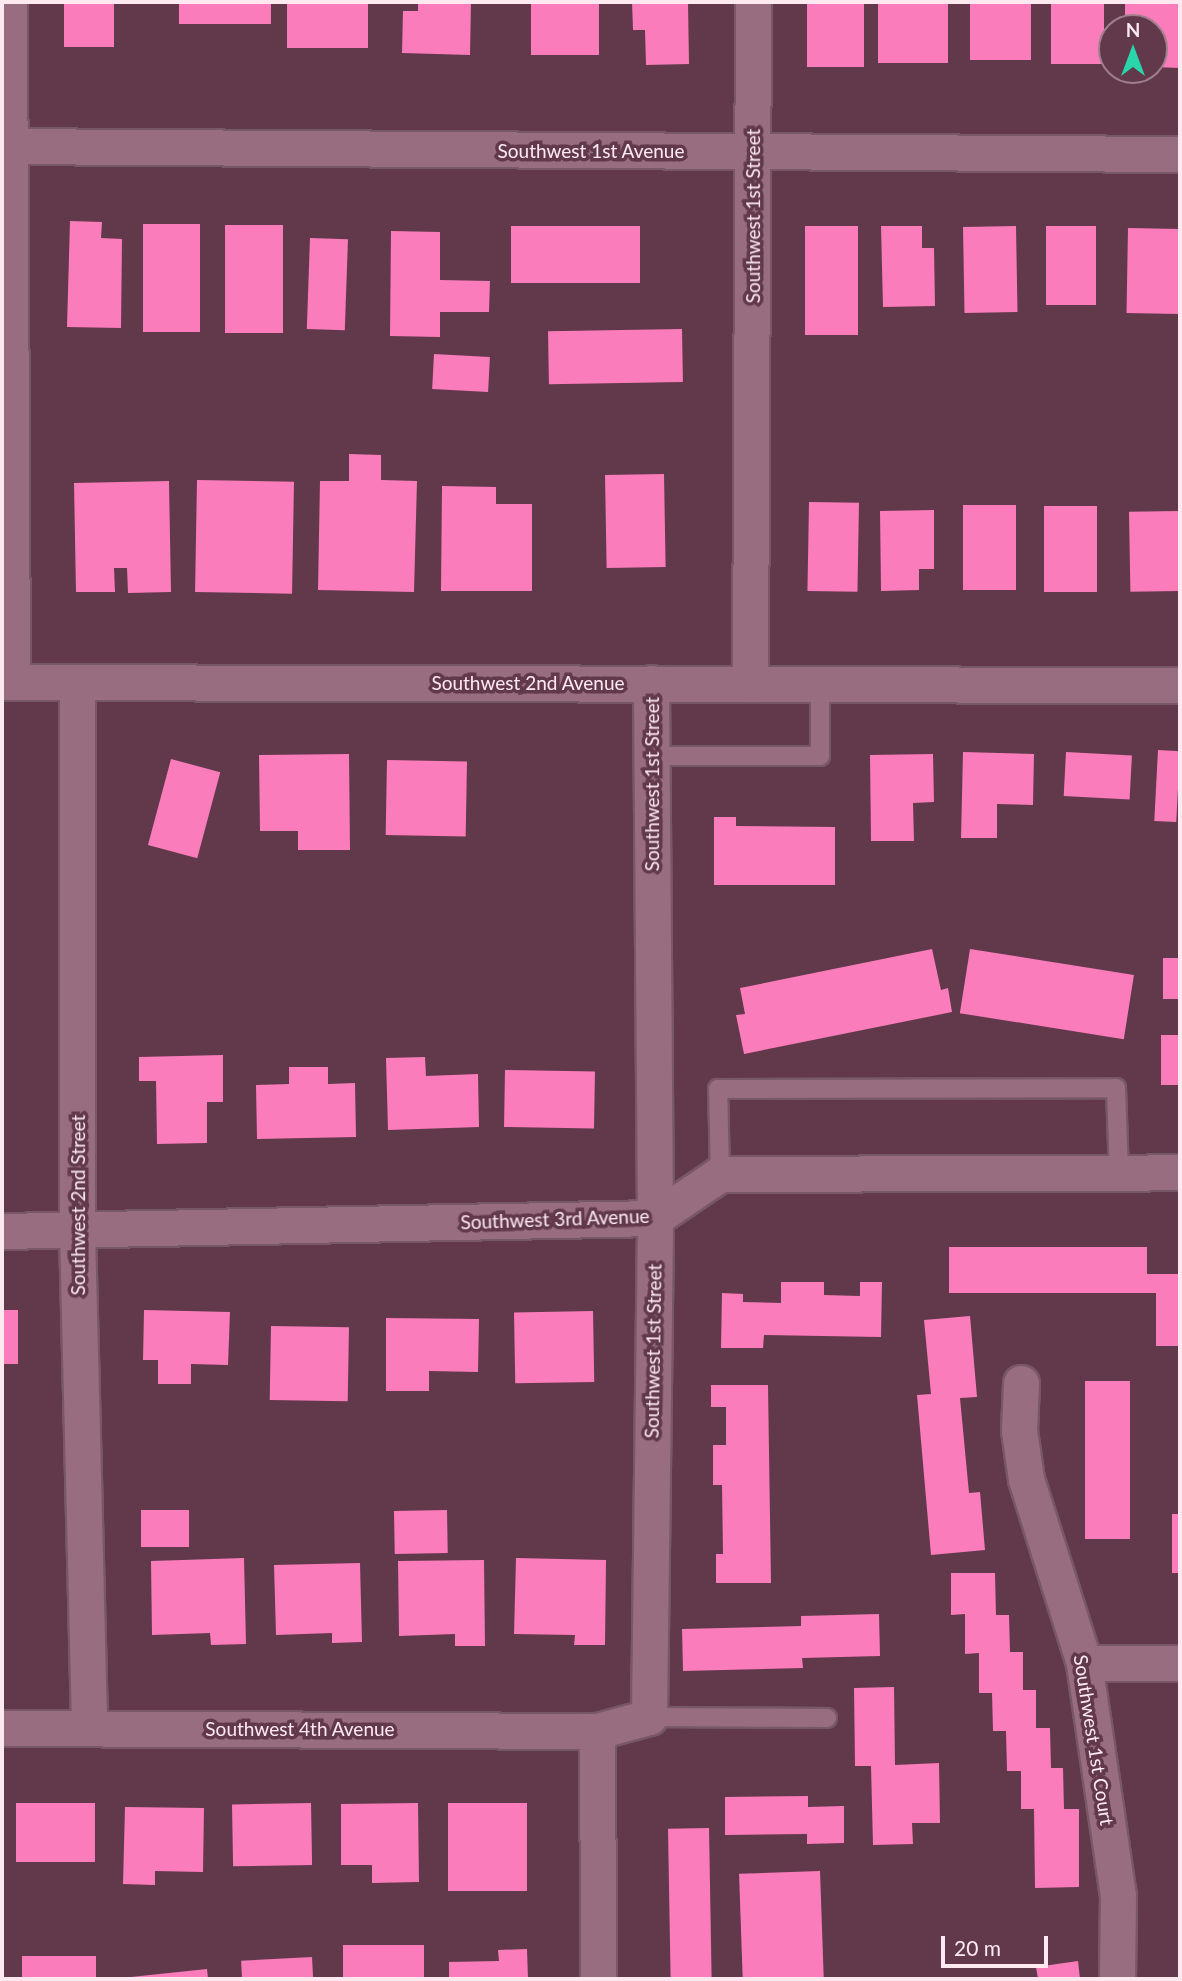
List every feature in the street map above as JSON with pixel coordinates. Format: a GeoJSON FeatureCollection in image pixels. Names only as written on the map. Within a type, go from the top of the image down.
{"type":"FeatureCollection","features":[{"type":"Feature","properties":{"kind":"street"},"geometry":{"type":"LineString","coordinates":[[7,682],[5,146],[9,2]]}},
{"type":"Feature","properties":{"kind":"street","name":"Southwest 1st Street"},"geometry":{"type":"LineString","coordinates":[[750,683],[753,2]]}},
{"type":"Feature","properties":{"kind":"street","name":"Southwest 1st Avenue"},"geometry":{"type":"LineString","coordinates":[[5,146],[1180,154]]}},
{"type":"Feature","properties":{"kind":"street","name":"Southwest 2nd Avenue"},"geometry":{"type":"LineString","coordinates":[[7,682],[1180,684]]}},
{"type":"Feature","properties":{"kind":"street","name":"Southwest 2nd Street"},"geometry":{"type":"LineString","coordinates":[[77,682],[77,1231],[89,1728]]}},
{"type":"Feature","properties":{"kind":"street","name":"Southwest 1st Street"},"geometry":{"type":"LineString","coordinates":[[649,1717],[654,1218],[651,683]]}},
{"type":"Feature","properties":{"kind":"street"},"geometry":{"type":"LineString","coordinates":[[720,1174],[1180,1172]]}},
{"type":"Feature","properties":{"kind":"street","name":"Southwest 3rd Avenue"},"geometry":{"type":"LineString","coordinates":[[2,1231],[654,1218],[720,1174]]}},
{"type":"Feature","properties":{"kind":"street","name":"Southwest 1st Court"},"geometry":{"type":"LineString","coordinates":[[1021,1383],[1019,1430],[1026,1479],[1084,1663],[1118,1896],[1117,1979]]}},
{"type":"Feature","properties":{"kind":"street"},"geometry":{"type":"LineString","coordinates":[[1084,1663],[1180,1663]]}},
{"type":"Feature","properties":{"kind":"street"},"geometry":{"type":"LineString","coordinates":[[598,1979],[597,1731],[649,1717]]}},
{"type":"Feature","properties":{"kind":"street","name":"Southwest 4th Avenue"},"geometry":{"type":"LineString","coordinates":[[2,1728],[597,1731]]}},
{"type":"Feature","properties":{"kind":"lane"},"geometry":{"type":"LineString","coordinates":[[651,756],[820,756],[820,683]]}},
{"type":"Feature","properties":{"kind":"lane"},"geometry":{"type":"LineString","coordinates":[[720,1174],[718,1089],[1116,1088],[1119,1172]]}},
{"type":"Feature","properties":{"kind":"lane"},"geometry":{"type":"LineString","coordinates":[[649,1717],[827,1718]]}},
{"type":"Feature","properties":{"kind":"building"},"geometry":{"type":"Polygon","coordinates":[[[64,2],[114,2],[114,47],[64,47],[64,2]]]}},
{"type":"Feature","properties":{"kind":"building"},"geometry":{"type":"Polygon","coordinates":[[[179,2],[271,2],[271,24],[179,24],[179,2]]]}},
{"type":"Feature","properties":{"kind":"building"},"geometry":{"type":"Polygon","coordinates":[[[287,2],[368,2],[368,48],[287,48],[287,2]]]}},
{"type":"Feature","properties":{"kind":"building"},"geometry":{"type":"Polygon","coordinates":[[[418,2],[471,2],[470,55],[402,53],[403,11],[418,11],[418,2]]]}},
{"type":"Feature","properties":{"kind":"building"},"geometry":{"type":"Polygon","coordinates":[[[531,2],[599,2],[599,55],[531,55],[531,2]]]}},
{"type":"Feature","properties":{"kind":"building"},"geometry":{"type":"Polygon","coordinates":[[[632,2],[688,2],[689,64],[646,65],[645,30],[633,30],[632,2]]]}},
{"type":"Feature","properties":{"kind":"building"},"geometry":{"type":"Polygon","coordinates":[[[807,2],[864,2],[864,67],[807,67],[807,2]]]}},
{"type":"Feature","properties":{"kind":"building"},"geometry":{"type":"Polygon","coordinates":[[[878,2],[948,2],[948,63],[878,63],[878,2]]]}},
{"type":"Feature","properties":{"kind":"building"},"geometry":{"type":"Polygon","coordinates":[[[970,2],[1031,2],[1031,60],[970,60],[970,2]]]}},
{"type":"Feature","properties":{"kind":"building"},"geometry":{"type":"Polygon","coordinates":[[[1051,2],[1104,2],[1104,14],[1098,14],[1098,64],[1051,64],[1051,2]]]}},
{"type":"Feature","properties":{"kind":"building"},"geometry":{"type":"Polygon","coordinates":[[[1125,2],[1180,2],[1180,68],[1168,68],[1168,14],[1125,14],[1125,2]]]}},
{"type":"Feature","properties":{"kind":"building"},"geometry":{"type":"Polygon","coordinates":[[[70,221],[102,222],[101,238],[122,239],[121,328],[67,327],[70,221]]]}},
{"type":"Feature","properties":{"kind":"building"},"geometry":{"type":"Polygon","coordinates":[[[143,224],[200,224],[200,332],[143,332],[143,224]]]}},
{"type":"Feature","properties":{"kind":"building"},"geometry":{"type":"Polygon","coordinates":[[[225,225],[283,225],[283,333],[225,333],[225,225]]]}},
{"type":"Feature","properties":{"kind":"building"},"geometry":{"type":"Polygon","coordinates":[[[511,226],[640,226],[640,283],[511,283],[511,226]]]}},
{"type":"Feature","properties":{"kind":"building"},"geometry":{"type":"Polygon","coordinates":[[[805,226],[858,226],[858,335],[805,335],[805,226]]]}},
{"type":"Feature","properties":{"kind":"building"},"geometry":{"type":"Polygon","coordinates":[[[881,226],[922,226],[922,248],[934,248],[935,306],[883,307],[881,226]]]}},
{"type":"Feature","properties":{"kind":"building"},"geometry":{"type":"Polygon","coordinates":[[[1016,226],[1018,312],[965,313],[963,227],[1016,226]]]}},
{"type":"Feature","properties":{"kind":"building"},"geometry":{"type":"Polygon","coordinates":[[[1046,226],[1096,226],[1096,305],[1046,305],[1046,226]]]}},
{"type":"Feature","properties":{"kind":"building"},"geometry":{"type":"Polygon","coordinates":[[[1128,228],[1180,229],[1179,314],[1127,313],[1128,228]]]}},
{"type":"Feature","properties":{"kind":"building"},"geometry":{"type":"Polygon","coordinates":[[[391,231],[440,232],[440,280],[490,281],[489,312],[440,312],[440,337],[390,336],[391,231]]]}},
{"type":"Feature","properties":{"kind":"building"},"geometry":{"type":"Polygon","coordinates":[[[310,238],[348,239],[345,330],[307,329],[310,238]]]}},
{"type":"Feature","properties":{"kind":"building"},"geometry":{"type":"Polygon","coordinates":[[[682,329],[683,382],[549,384],[548,331],[682,329]]]}},
{"type":"Feature","properties":{"kind":"building"},"geometry":{"type":"Polygon","coordinates":[[[434,354],[490,357],[488,392],[432,389],[434,354]]]}},
{"type":"Feature","properties":{"kind":"building"},"geometry":{"type":"Polygon","coordinates":[[[349,454],[381,455],[381,480],[417,481],[414,592],[318,590],[320,481],[349,481],[349,454]]]}},
{"type":"Feature","properties":{"kind":"building"},"geometry":{"type":"Polygon","coordinates":[[[664,474],[666,567],[607,568],[605,475],[664,474]]]}},
{"type":"Feature","properties":{"kind":"building"},"geometry":{"type":"Polygon","coordinates":[[[197,480],[294,482],[292,594],[195,592],[197,480]]]}},
{"type":"Feature","properties":{"kind":"building"},"geometry":{"type":"Polygon","coordinates":[[[169,481],[171,592],[128,593],[127,568],[114,568],[115,592],[76,592],[74,483],[169,481]]]}},
{"type":"Feature","properties":{"kind":"building"},"geometry":{"type":"Polygon","coordinates":[[[442,486],[496,487],[496,504],[532,504],[532,591],[441,591],[442,486]]]}},
{"type":"Feature","properties":{"kind":"building"},"geometry":{"type":"Polygon","coordinates":[[[809,502],[859,503],[857,592],[807,591],[809,502]]]}},
{"type":"Feature","properties":{"kind":"building"},"geometry":{"type":"Polygon","coordinates":[[[963,505],[1016,505],[1016,590],[963,590],[963,505]]]}},
{"type":"Feature","properties":{"kind":"building"},"geometry":{"type":"Polygon","coordinates":[[[1044,506],[1097,506],[1097,592],[1044,592],[1044,506]]]}},
{"type":"Feature","properties":{"kind":"building"},"geometry":{"type":"Polygon","coordinates":[[[934,510],[934,569],[919,569],[919,590],[881,591],[880,511],[934,510]]]}},
{"type":"Feature","properties":{"kind":"building"},"geometry":{"type":"Polygon","coordinates":[[[1179,511],[1180,591],[1130,592],[1129,512],[1179,511]]]}},
{"type":"Feature","properties":{"kind":"building"},"geometry":{"type":"Polygon","coordinates":[[[1158,750],[1180,751],[1176,822],[1154,821],[1158,750]]]}},
{"type":"Feature","properties":{"kind":"building"},"geometry":{"type":"Polygon","coordinates":[[[963,752],[1034,754],[1033,805],[997,804],[997,838],[961,838],[963,752]]]}},
{"type":"Feature","properties":{"kind":"building"},"geometry":{"type":"Polygon","coordinates":[[[1066,752],[1132,755],[1130,799],[1064,796],[1066,752]]]}},
{"type":"Feature","properties":{"kind":"building"},"geometry":{"type":"Polygon","coordinates":[[[349,754],[350,850],[298,850],[298,831],[260,831],[259,755],[349,754]]]}},
{"type":"Feature","properties":{"kind":"building"},"geometry":{"type":"Polygon","coordinates":[[[933,754],[934,802],[913,803],[914,841],[871,841],[870,755],[933,754]]]}},
{"type":"Feature","properties":{"kind":"building"},"geometry":{"type":"Polygon","coordinates":[[[171,759],[220,772],[197,858],[148,845],[171,759]]]}},
{"type":"Feature","properties":{"kind":"building"},"geometry":{"type":"Polygon","coordinates":[[[387,760],[467,761],[466,836],[386,835],[387,760]]]}},
{"type":"Feature","properties":{"kind":"building"},"geometry":{"type":"Polygon","coordinates":[[[714,817],[736,817],[736,826],[835,827],[835,885],[714,885],[714,817]]]}},
{"type":"Feature","properties":{"kind":"building"},"geometry":{"type":"Polygon","coordinates":[[[932,949],[941,990],[948,988],[952,1012],[744,1054],[736,1015],[745,1014],[740,988],[932,949]]]}},
{"type":"Feature","properties":{"kind":"building"},"geometry":{"type":"Polygon","coordinates":[[[970,949],[1134,975],[1124,1039],[960,1013],[970,949]]]}},
{"type":"Feature","properties":{"kind":"building"},"geometry":{"type":"Polygon","coordinates":[[[1163,958],[1180,958],[1180,999],[1163,999],[1163,958]]]}},
{"type":"Feature","properties":{"kind":"building"},"geometry":{"type":"Polygon","coordinates":[[[1161,1035],[1180,1035],[1180,1085],[1161,1085],[1161,1035]]]}},
{"type":"Feature","properties":{"kind":"building"},"geometry":{"type":"Polygon","coordinates":[[[223,1055],[223,1102],[207,1102],[207,1143],[157,1144],[156,1081],[139,1081],[139,1057],[223,1055]]]}},
{"type":"Feature","properties":{"kind":"building"},"geometry":{"type":"Polygon","coordinates":[[[425,1057],[426,1076],[478,1074],[479,1127],[388,1130],[386,1058],[425,1057]]]}},
{"type":"Feature","properties":{"kind":"building"},"geometry":{"type":"Polygon","coordinates":[[[289,1067],[328,1067],[328,1084],[355,1083],[356,1137],[257,1139],[256,1085],[289,1084],[289,1067]]]}},
{"type":"Feature","properties":{"kind":"building"},"geometry":{"type":"Polygon","coordinates":[[[505,1070],[595,1072],[594,1129],[504,1127],[505,1070]]]}},
{"type":"Feature","properties":{"kind":"building"},"geometry":{"type":"Polygon","coordinates":[[[949,1247],[1147,1247],[1147,1274],[1180,1274],[1180,1346],[1156,1346],[1156,1293],[949,1293],[949,1247]]]}},
{"type":"Feature","properties":{"kind":"building"},"geometry":{"type":"Polygon","coordinates":[[[781,1282],[824,1282],[824,1295],[860,1296],[860,1282],[882,1282],[881,1337],[764,1335],[763,1348],[721,1348],[722,1293],[743,1294],[743,1302],[781,1303],[781,1282]]]}},
{"type":"Feature","properties":{"kind":"building"},"geometry":{"type":"Polygon","coordinates":[[[2,1310],[18,1310],[18,1364],[2,1364],[2,1310]]]}},
{"type":"Feature","properties":{"kind":"building"},"geometry":{"type":"Polygon","coordinates":[[[144,1310],[230,1312],[228,1365],[191,1364],[191,1384],[158,1384],[158,1360],[143,1360],[144,1310]]]}},
{"type":"Feature","properties":{"kind":"building"},"geometry":{"type":"Polygon","coordinates":[[[593,1311],[594,1382],[515,1383],[514,1312],[593,1311]]]}},
{"type":"Feature","properties":{"kind":"building"},"geometry":{"type":"Polygon","coordinates":[[[970,1316],[977,1397],[960,1398],[969,1493],[980,1492],[985,1550],[931,1555],[917,1395],[931,1394],[924,1320],[970,1316]]]}},
{"type":"Feature","properties":{"kind":"building"},"geometry":{"type":"Polygon","coordinates":[[[386,1318],[479,1319],[478,1372],[429,1371],[429,1391],[386,1391],[386,1318]]]}},
{"type":"Feature","properties":{"kind":"building"},"geometry":{"type":"Polygon","coordinates":[[[271,1326],[349,1327],[348,1401],[270,1400],[271,1326]]]}},
{"type":"Feature","properties":{"kind":"building"},"geometry":{"type":"Polygon","coordinates":[[[1085,1381],[1130,1381],[1130,1539],[1085,1539],[1085,1381]]]}},
{"type":"Feature","properties":{"kind":"building"},"geometry":{"type":"Polygon","coordinates":[[[711,1385],[768,1385],[771,1583],[716,1583],[716,1554],[723,1554],[722,1485],[713,1485],[713,1445],[726,1445],[726,1407],[711,1407],[711,1385]]]}},
{"type":"Feature","properties":{"kind":"building"},"geometry":{"type":"Polygon","coordinates":[[[141,1510],[189,1510],[189,1547],[141,1547],[141,1510]]]}},
{"type":"Feature","properties":{"kind":"building"},"geometry":{"type":"Polygon","coordinates":[[[447,1510],[448,1553],[395,1554],[394,1511],[447,1510]]]}},
{"type":"Feature","properties":{"kind":"building"},"geometry":{"type":"Polygon","coordinates":[[[1172,1514],[1180,1514],[1180,1573],[1172,1573],[1172,1514]]]}},
{"type":"Feature","properties":{"kind":"building"},"geometry":{"type":"Polygon","coordinates":[[[244,1558],[246,1644],[211,1645],[210,1633],[152,1635],[151,1561],[244,1558]]]}},
{"type":"Feature","properties":{"kind":"building"},"geometry":{"type":"Polygon","coordinates":[[[516,1558],[606,1560],[605,1645],[574,1645],[575,1635],[514,1634],[516,1558]]]}},
{"type":"Feature","properties":{"kind":"building"},"geometry":{"type":"Polygon","coordinates":[[[484,1560],[485,1646],[455,1646],[455,1634],[399,1636],[398,1561],[484,1560]]]}},
{"type":"Feature","properties":{"kind":"building"},"geometry":{"type":"Polygon","coordinates":[[[360,1563],[362,1642],[332,1643],[332,1633],[276,1635],[274,1565],[360,1563]]]}},
{"type":"Feature","properties":{"kind":"building"},"geometry":{"type":"Polygon","coordinates":[[[951,1573],[995,1573],[996,1615],[1009,1615],[1010,1652],[1023,1652],[1023,1690],[1036,1690],[1036,1728],[1050,1728],[1051,1768],[1063,1768],[1064,1809],[1079,1809],[1079,1887],[1035,1888],[1034,1809],[1021,1809],[1021,1771],[1007,1771],[1006,1731],[993,1731],[992,1693],[979,1693],[979,1653],[965,1654],[965,1614],[951,1615],[951,1573]]]}},
{"type":"Feature","properties":{"kind":"building"},"geometry":{"type":"Polygon","coordinates":[[[879,1614],[880,1656],[802,1658],[803,1668],[683,1671],[682,1629],[801,1626],[801,1616],[879,1614]]]}},
{"type":"Feature","properties":{"kind":"building"},"geometry":{"type":"Polygon","coordinates":[[[894,1687],[895,1765],[939,1763],[940,1823],[912,1823],[913,1844],[873,1845],[871,1766],[855,1766],[854,1688],[894,1687]]]}},
{"type":"Feature","properties":{"kind":"building"},"geometry":{"type":"Polygon","coordinates":[[[808,1796],[808,1807],[844,1806],[844,1843],[807,1844],[807,1834],[725,1835],[725,1797],[808,1796]]]}},
{"type":"Feature","properties":{"kind":"building"},"geometry":{"type":"Polygon","coordinates":[[[16,1803],[95,1803],[95,1862],[16,1862],[16,1803]]]}},
{"type":"Feature","properties":{"kind":"building"},"geometry":{"type":"Polygon","coordinates":[[[311,1803],[312,1865],[233,1866],[232,1804],[311,1803]]]}},
{"type":"Feature","properties":{"kind":"building"},"geometry":{"type":"Polygon","coordinates":[[[418,1803],[419,1882],[372,1883],[372,1865],[341,1865],[341,1804],[418,1803]]]}},
{"type":"Feature","properties":{"kind":"building"},"geometry":{"type":"Polygon","coordinates":[[[448,1803],[527,1803],[527,1891],[448,1891],[448,1803]]]}},
{"type":"Feature","properties":{"kind":"building"},"geometry":{"type":"Polygon","coordinates":[[[125,1807],[204,1808],[203,1872],[155,1871],[155,1885],[123,1884],[125,1807]]]}},
{"type":"Feature","properties":{"kind":"building"},"geometry":{"type":"Polygon","coordinates":[[[709,1828],[712,1979],[671,1979],[668,1829],[709,1828]]]}},
{"type":"Feature","properties":{"kind":"building"},"geometry":{"type":"Polygon","coordinates":[[[820,1871],[824,1979],[743,1979],[739,1874],[820,1871]]]}},
{"type":"Feature","properties":{"kind":"building"},"geometry":{"type":"Polygon","coordinates":[[[343,1945],[424,1945],[424,1979],[343,1979],[343,1945]]]}},
{"type":"Feature","properties":{"kind":"building"},"geometry":{"type":"Polygon","coordinates":[[[527,1949],[528,1979],[449,1979],[449,1962],[499,1961],[498,1950],[527,1949]]]}},
{"type":"Feature","properties":{"kind":"building"},"geometry":{"type":"Polygon","coordinates":[[[22,1956],[96,1956],[96,1979],[22,1979],[22,1956]]]}},
{"type":"Feature","properties":{"kind":"building"},"geometry":{"type":"Polygon","coordinates":[[[312,1957],[313,1979],[242,1979],[241,1961],[312,1957]]]}},
{"type":"Feature","properties":{"kind":"building"},"geometry":{"type":"Polygon","coordinates":[[[1078,1961],[1080,1979],[1038,1979],[1036,1967],[1078,1961]]]}},
{"type":"Feature","properties":{"kind":"building"},"geometry":{"type":"Polygon","coordinates":[[[207,1969],[208,1979],[129,1979],[128,1977],[207,1969]]]}}]}
